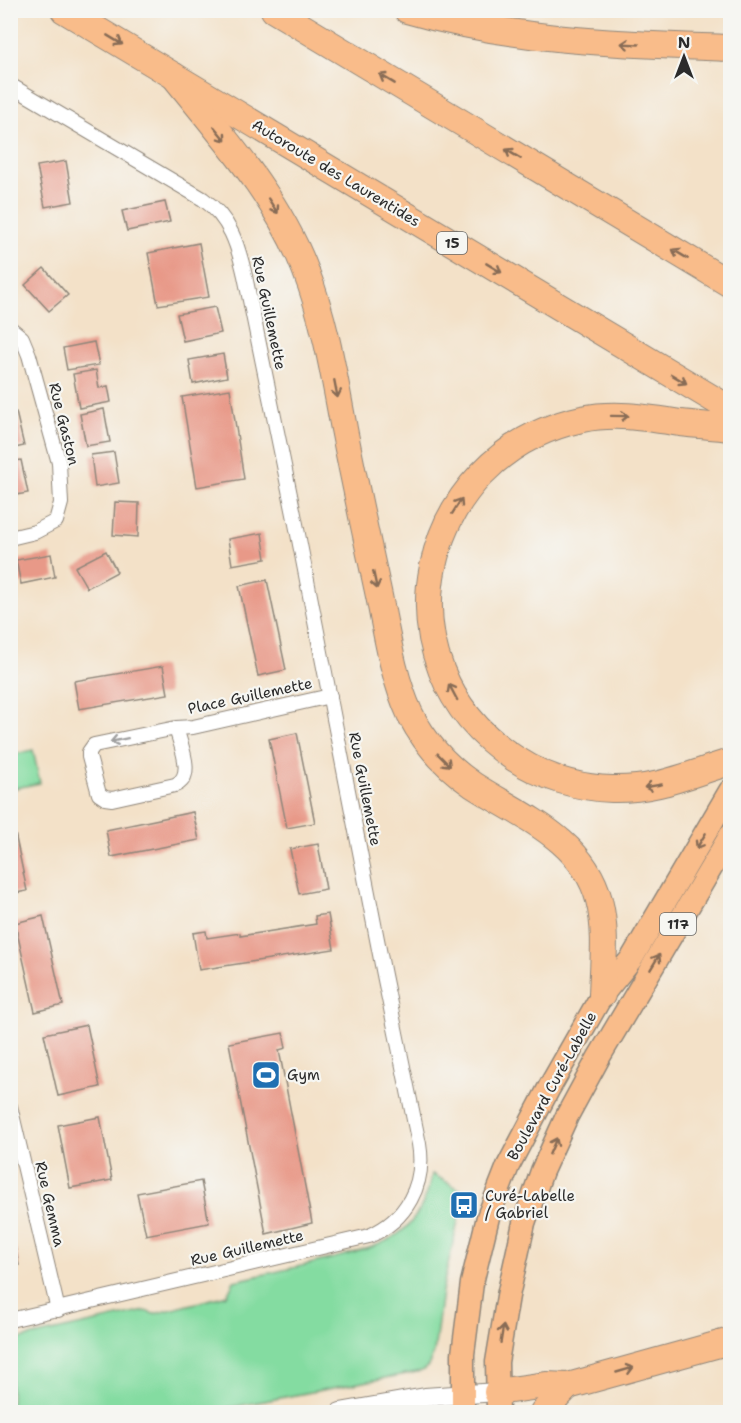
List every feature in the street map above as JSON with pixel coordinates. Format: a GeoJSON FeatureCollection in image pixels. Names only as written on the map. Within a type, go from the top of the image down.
{"type":"FeatureCollection","features":[{"type":"Feature","properties":{"kind":"highway","name":"Autoroute des Laurentides"},"geometry":{"type":"LineString","coordinates":[[64,10],[730,409]]}},
{"type":"Feature","properties":{"kind":"highway"},"geometry":{"type":"LineString","coordinates":[[274,10],[730,284]]}},
{"type":"Feature","properties":{"kind":"highway"},"geometry":{"type":"LineString","coordinates":[[407,10],[474,26],[560,39],[638,45],[730,48]]}},
{"type":"Feature","properties":{"kind":"highway"},"geometry":{"type":"LineString","coordinates":[[174,76],[265,193],[288,230],[305,268],[332,366],[392,657],[411,715],[431,747],[451,767],[472,784],[552,833],[585,869],[598,896],[602,913],[602,995]]}},
{"type":"Feature","properties":{"kind":"highway"},"geometry":{"type":"LineString","coordinates":[[730,428],[644,417],[610,416],[563,424],[517,445],[483,472],[463,496],[447,522],[434,558],[430,579],[429,606],[436,652],[445,677],[458,702],[492,742],[511,757],[532,769],[570,783],[596,788],[623,789],[667,783],[730,762]]}},
{"type":"Feature","properties":{"kind":"highway"},"geometry":{"type":"LineString","coordinates":[[498,1402],[546,1385],[568,1386],[730,1341]]}},
{"type":"Feature","properties":{"kind":"highway"},"geometry":{"type":"LineString","coordinates":[[543,1413],[568,1386]]}},
{"type":"Feature","properties":{"kind":"main road","name":"Boulevard Curé-Labelle"},"geometry":{"type":"LineString","coordinates":[[463,1403],[463,1354],[470,1296],[493,1204],[508,1166],[602,995],[632,958],[730,791]]}},
{"type":"Feature","properties":{"kind":"main road","name":"Boulevard Curé-Labelle"},"geometry":{"type":"LineString","coordinates":[[498,1402],[497,1362],[513,1270],[524,1223],[553,1146],[581,1089],[730,836]]}},
{"type":"Feature","properties":{"kind":"street","name":"Rue Guillemette"},"geometry":{"type":"LineString","coordinates":[[10,85],[196,194],[222,216],[235,238],[297,524],[421,1153],[419,1179],[413,1196],[398,1217],[385,1228],[369,1236],[10,1320]]}},
{"type":"Feature","properties":{"kind":"street","name":"Rue Gaston"},"geometry":{"type":"LineString","coordinates":[[10,328],[22,339],[29,355],[59,463],[62,503],[56,521],[35,532],[10,538]]}},
{"type":"Feature","properties":{"kind":"street","name":"Place Guillemette"},"geometry":{"type":"LineString","coordinates":[[176,728],[186,772],[182,782],[112,798],[105,798],[99,794],[89,758],[92,747],[176,728],[193,727],[330,696]]}},
{"type":"Feature","properties":{"kind":"street","name":"Rue Gemma"},"geometry":{"type":"LineString","coordinates":[[11,1110],[58,1310]]}},
{"type":"Feature","properties":{"kind":"street"},"geometry":{"type":"LineString","coordinates":[[340,1413],[410,1399],[463,1403],[498,1402]]}},
{"type":"Feature","properties":{"kind":"green space"},"geometry":{"type":"Polygon","coordinates":[[[33,750],[40,783],[11,789],[11,755],[33,750]]]}},
{"type":"Feature","properties":{"kind":"green space"},"geometry":{"type":"Polygon","coordinates":[[[432,1174],[463,1191],[458,1201],[462,1204],[442,1291],[434,1353],[428,1366],[422,1371],[206,1412],[11,1412],[11,1341],[145,1311],[154,1314],[227,1295],[234,1281],[330,1259],[383,1243],[409,1225],[419,1212],[432,1174]]]}},
{"type":"Feature","properties":{"kind":"building"},"geometry":{"type":"Polygon","coordinates":[[[66,161],[73,202],[45,207],[37,166],[66,161]]]}},
{"type":"Feature","properties":{"kind":"building"},"geometry":{"type":"Polygon","coordinates":[[[165,202],[170,222],[127,231],[122,211],[165,202]]]}},
{"type":"Feature","properties":{"kind":"building"},"geometry":{"type":"Polygon","coordinates":[[[199,243],[209,297],[158,305],[148,253],[199,243]]]}},
{"type":"Feature","properties":{"kind":"building"},"geometry":{"type":"Polygon","coordinates":[[[44,268],[68,295],[49,311],[25,285],[44,268]]]}},
{"type":"Feature","properties":{"kind":"building"},"geometry":{"type":"Polygon","coordinates":[[[215,307],[221,333],[183,341],[177,314],[215,307]]]}},
{"type":"Feature","properties":{"kind":"building"},"geometry":{"type":"Polygon","coordinates":[[[94,342],[99,365],[67,370],[63,348],[94,342]]]}},
{"type":"Feature","properties":{"kind":"building"},"geometry":{"type":"Polygon","coordinates":[[[223,354],[227,377],[193,384],[189,360],[223,354]]]}},
{"type":"Feature","properties":{"kind":"building"},"geometry":{"type":"Polygon","coordinates":[[[96,370],[99,388],[108,386],[111,402],[79,408],[73,374],[96,370]]]}},
{"type":"Feature","properties":{"kind":"building"},"geometry":{"type":"Polygon","coordinates":[[[230,389],[244,479],[197,487],[182,397],[230,389]]]}},
{"type":"Feature","properties":{"kind":"building"},"geometry":{"type":"Polygon","coordinates":[[[104,409],[110,442],[86,446],[80,414],[104,409]]]}},
{"type":"Feature","properties":{"kind":"building"},"geometry":{"type":"Polygon","coordinates":[[[16,412],[24,446],[10,449],[10,413],[16,412]]]}},
{"type":"Feature","properties":{"kind":"building"},"geometry":{"type":"Polygon","coordinates":[[[114,452],[119,483],[95,487],[91,455],[114,452]]]}},
{"type":"Feature","properties":{"kind":"building"},"geometry":{"type":"Polygon","coordinates":[[[21,460],[28,493],[10,496],[10,462],[21,460]]]}},
{"type":"Feature","properties":{"kind":"building"},"geometry":{"type":"Polygon","coordinates":[[[115,502],[139,503],[138,537],[113,535],[115,502]]]}},
{"type":"Feature","properties":{"kind":"building"},"geometry":{"type":"Polygon","coordinates":[[[262,533],[266,559],[232,565],[228,539],[262,533]]]}},
{"type":"Feature","properties":{"kind":"building"},"geometry":{"type":"Polygon","coordinates":[[[106,551],[117,572],[87,588],[75,567],[106,551]]]}},
{"type":"Feature","properties":{"kind":"building"},"geometry":{"type":"Polygon","coordinates":[[[51,554],[55,577],[21,584],[16,560],[51,554]]]}},
{"type":"Feature","properties":{"kind":"building"},"geometry":{"type":"Polygon","coordinates":[[[267,580],[286,670],[258,676],[239,586],[267,580]]]}},
{"type":"Feature","properties":{"kind":"building"},"geometry":{"type":"Polygon","coordinates":[[[163,666],[168,694],[79,709],[74,681],[163,666]]]}},
{"type":"Feature","properties":{"kind":"building"},"geometry":{"type":"Polygon","coordinates":[[[297,733],[315,823],[287,828],[269,739],[297,733]]]}},
{"type":"Feature","properties":{"kind":"building"},"geometry":{"type":"Polygon","coordinates":[[[10,809],[27,891],[10,894],[10,809]]]}},
{"type":"Feature","properties":{"kind":"building"},"geometry":{"type":"Polygon","coordinates":[[[193,812],[199,840],[111,857],[106,830],[193,812]]]}},
{"type":"Feature","properties":{"kind":"building"},"geometry":{"type":"Polygon","coordinates":[[[318,844],[326,889],[299,894],[290,849],[318,844]]]}},
{"type":"Feature","properties":{"kind":"building"},"geometry":{"type":"Polygon","coordinates":[[[328,914],[334,949],[199,970],[193,933],[206,931],[207,938],[240,933],[240,936],[316,924],[315,916],[328,914]]]}},
{"type":"Feature","properties":{"kind":"building"},"geometry":{"type":"Polygon","coordinates":[[[43,916],[63,1005],[35,1012],[15,923],[43,916]]]}},
{"type":"Feature","properties":{"kind":"building"},"geometry":{"type":"Polygon","coordinates":[[[87,1025],[100,1087],[58,1096],[44,1034],[87,1025]]]}},
{"type":"Feature","properties":{"kind":"building"},"geometry":{"type":"Polygon","coordinates":[[[283,1033],[286,1048],[279,1050],[312,1223],[266,1234],[229,1043],[283,1033]]]}},
{"type":"Feature","properties":{"kind":"building"},"geometry":{"type":"Polygon","coordinates":[[[100,1117],[112,1180],[70,1188],[58,1125],[100,1117]]]}},
{"type":"Feature","properties":{"kind":"building"},"geometry":{"type":"Polygon","coordinates":[[[201,1181],[209,1223],[146,1235],[137,1193],[201,1181]]]}},
{"type":"Feature","properties":{"kind":"building"},"geometry":{"type":"Polygon","coordinates":[[[14,1242],[19,1265],[10,1266],[10,1243],[14,1242]]]}},
{"type":"Feature","properties":{"kind":"place","name":"Gym"},"geometry":{"type":"Point","coordinates":[266,1075]}},
{"type":"Feature","properties":{"kind":"place","name":"Curé-Labelle / Gabriel"},"geometry":{"type":"Point","coordinates":[464,1205]}}]}
